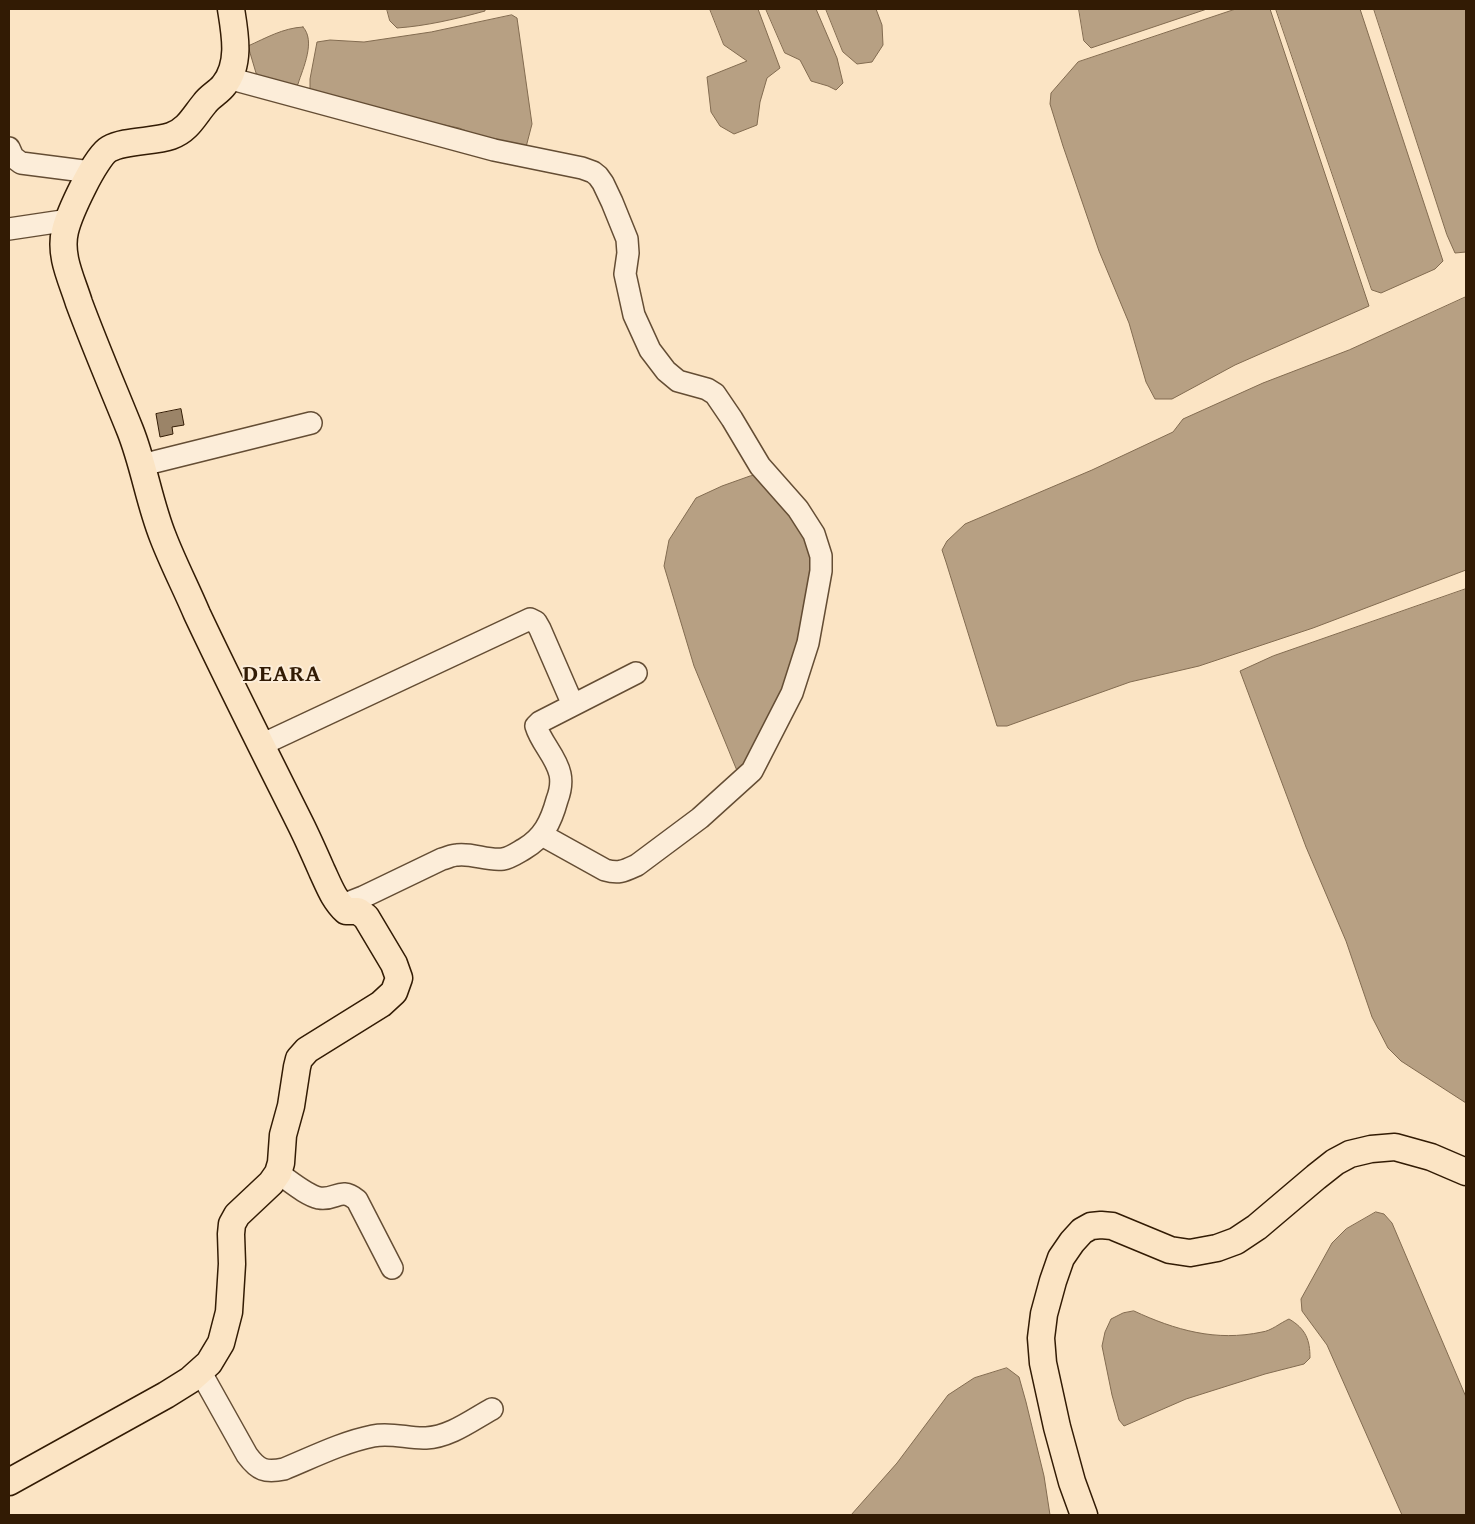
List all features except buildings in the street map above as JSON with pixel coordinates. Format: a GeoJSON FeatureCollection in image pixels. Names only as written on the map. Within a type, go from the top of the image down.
{"type":"FeatureCollection","features":[{"type":"Feature","properties":{"kind":"main road"},"geometry":{"type":"LineString","coordinates":[[9,1482],[166,1395],[190,1380],[210,1363],[220,1343],[229,1312],[232,1224],[236,1215],[271,1183],[278,1173],[281,1163],[283,1135],[291,1106],[299,1059],[307,1050],[381,1004],[394,992],[399,978],[394,964],[366,917],[358,911],[346,911],[335,898],[308,838],[223,670],[154,514],[142,465],[131,433],[92,340],[62,249],[65,230],[97,160],[107,150],[118,146],[169,136],[183,130],[206,101],[223,86],[235,60],[235,40],[231,9]]}},
{"type":"Feature","properties":{"kind":"main road"},"geometry":{"type":"LineString","coordinates":[[1084,1515],[1072,1482],[1057,1427],[1043,1363],[1041,1338],[1044,1314],[1061,1258],[1082,1231],[1091,1226],[1112,1226],[1170,1250],[1190,1253],[1236,1242],[1256,1228],[1328,1167],[1350,1154],[1371,1149],[1395,1147],[1431,1157],[1466,1172]]}},
{"type":"Feature","properties":{"kind":"street"},"geometry":{"type":"LineString","coordinates":[[228,78],[494,150],[582,168],[593,172],[598,176],[612,202],[627,239],[628,253],[625,274],[634,316],[650,350],[666,371],[678,381],[707,389],[715,394],[760,466],[798,509],[814,534],[821,556],[821,571],[808,643],[792,693],[752,771],[700,818],[637,865],[626,871],[616,873],[605,870],[542,835]]}},
{"type":"Feature","properties":{"kind":"street"},"geometry":{"type":"LineString","coordinates":[[9,148],[13,156],[21,163],[91,172]]}},
{"type":"Feature","properties":{"kind":"street"},"geometry":{"type":"LineString","coordinates":[[9,229],[69,220]]}},
{"type":"Feature","properties":{"kind":"street"},"geometry":{"type":"LineString","coordinates":[[142,465],[311,423]]}},
{"type":"Feature","properties":{"kind":"street"},"geometry":{"type":"LineString","coordinates":[[261,745],[530,619],[536,622],[574,705]]}},
{"type":"Feature","properties":{"kind":"street"},"geometry":{"type":"LineString","coordinates":[[340,906],[442,859],[456,855],[504,859],[532,844],[542,835],[551,821],[560,789],[561,775],[536,726],[540,722],[636,673]]}},
{"type":"Feature","properties":{"kind":"street"},"geometry":{"type":"LineString","coordinates":[[278,1173],[312,1196],[321,1199],[343,1193],[349,1194],[357,1200],[392,1268]]}},
{"type":"Feature","properties":{"kind":"street"},"geometry":{"type":"LineString","coordinates":[[200,1371],[247,1455],[261,1470],[284,1469],[352,1442],[376,1435],[417,1438],[441,1436],[492,1409]]}},
{"type":"Feature","properties":{"kind":"shaded area"},"geometry":{"type":"Polygon","coordinates":[[[387,9],[485,9],[485,11],[441,22],[397,28],[390,21],[387,9]]]}},
{"type":"Feature","properties":{"kind":"shaded area"},"geometry":{"type":"Polygon","coordinates":[[[710,9],[758,9],[780,68],[767,78],[760,102],[757,125],[734,134],[720,126],[711,112],[707,77],[747,61],[724,45],[710,9]]]}},
{"type":"Feature","properties":{"kind":"shaded area"},"geometry":{"type":"Polygon","coordinates":[[[766,9],[816,9],[837,58],[843,83],[836,90],[811,81],[800,60],[785,53],[766,9]]]}},
{"type":"Feature","properties":{"kind":"shaded area"},"geometry":{"type":"Polygon","coordinates":[[[826,9],[876,9],[882,25],[883,45],[872,62],[857,64],[843,52],[826,9]]]}},
{"type":"Feature","properties":{"kind":"shaded area"},"geometry":{"type":"Polygon","coordinates":[[[1079,9],[1207,9],[1091,48],[1084,41],[1079,9]]]}},
{"type":"Feature","properties":{"kind":"shaded area"},"geometry":{"type":"Polygon","coordinates":[[[1236,9],[1270,9],[1369,306],[1235,365],[1172,399],[1155,399],[1146,382],[1129,323],[1099,251],[1063,146],[1050,104],[1051,93],[1078,62],[1236,9]]]}},
{"type":"Feature","properties":{"kind":"shaded area"},"geometry":{"type":"Polygon","coordinates":[[[1276,9],[1360,9],[1443,261],[1435,269],[1381,293],[1372,290],[1276,9]]]}},
{"type":"Feature","properties":{"kind":"shaded area"},"geometry":{"type":"Polygon","coordinates":[[[1374,9],[1466,9],[1466,252],[1455,253],[1447,235],[1374,9]]]}},
{"type":"Feature","properties":{"kind":"shaded area"},"geometry":{"type":"Polygon","coordinates":[[[512,15],[517,18],[532,124],[525,151],[459,128],[410,118],[310,90],[310,79],[317,42],[330,40],[364,42],[431,32],[512,15]]]}},
{"type":"Feature","properties":{"kind":"shaded area"},"geometry":{"type":"Polygon","coordinates":[[[303,27],[307,33],[308,47],[298,84],[295,88],[264,80],[256,73],[248,46],[282,31],[303,27]]]}},
{"type":"Feature","properties":{"kind":"shaded area"},"geometry":{"type":"Polygon","coordinates":[[[1466,297],[1466,570],[1313,628],[1199,666],[1130,682],[1007,726],[997,726],[942,550],[947,541],[965,524],[1092,470],[1173,432],[1183,419],[1263,383],[1349,350],[1466,297]]]}},
{"type":"Feature","properties":{"kind":"shaded area"},"geometry":{"type":"Polygon","coordinates":[[[758,475],[813,544],[804,652],[740,778],[694,666],[664,566],[669,540],[696,498],[722,486],[758,475]]]}},
{"type":"Feature","properties":{"kind":"shaded area"},"geometry":{"type":"Polygon","coordinates":[[[1466,589],[1466,1103],[1401,1061],[1388,1048],[1372,1017],[1346,941],[1306,847],[1240,671],[1273,656],[1466,589]]]}},
{"type":"Feature","properties":{"kind":"shaded area"},"geometry":{"type":"Polygon","coordinates":[[[1376,1212],[1384,1214],[1392,1223],[1466,1397],[1466,1515],[1402,1515],[1327,1345],[1302,1311],[1301,1299],[1332,1243],[1346,1229],[1376,1212]]]}},
{"type":"Feature","properties":{"kind":"shaded area"},"geometry":{"type":"Polygon","coordinates":[[[1134,1311],[1180,1329],[1228,1336],[1265,1331],[1289,1319],[1306,1336],[1310,1358],[1304,1364],[1265,1374],[1186,1399],[1124,1426],[1119,1420],[1112,1395],[1102,1346],[1105,1332],[1111,1319],[1123,1313],[1134,1311]]]}},
{"type":"Feature","properties":{"kind":"shaded area"},"geometry":{"type":"Polygon","coordinates":[[[1007,1368],[1019,1377],[1044,1476],[1050,1515],[851,1515],[897,1463],[948,1395],[974,1378],[1007,1368]]]}},
{"type":"Feature","properties":{"kind":"district","name":"DEARA"},"geometry":{"type":"Point","coordinates":[282,675]}}]}
